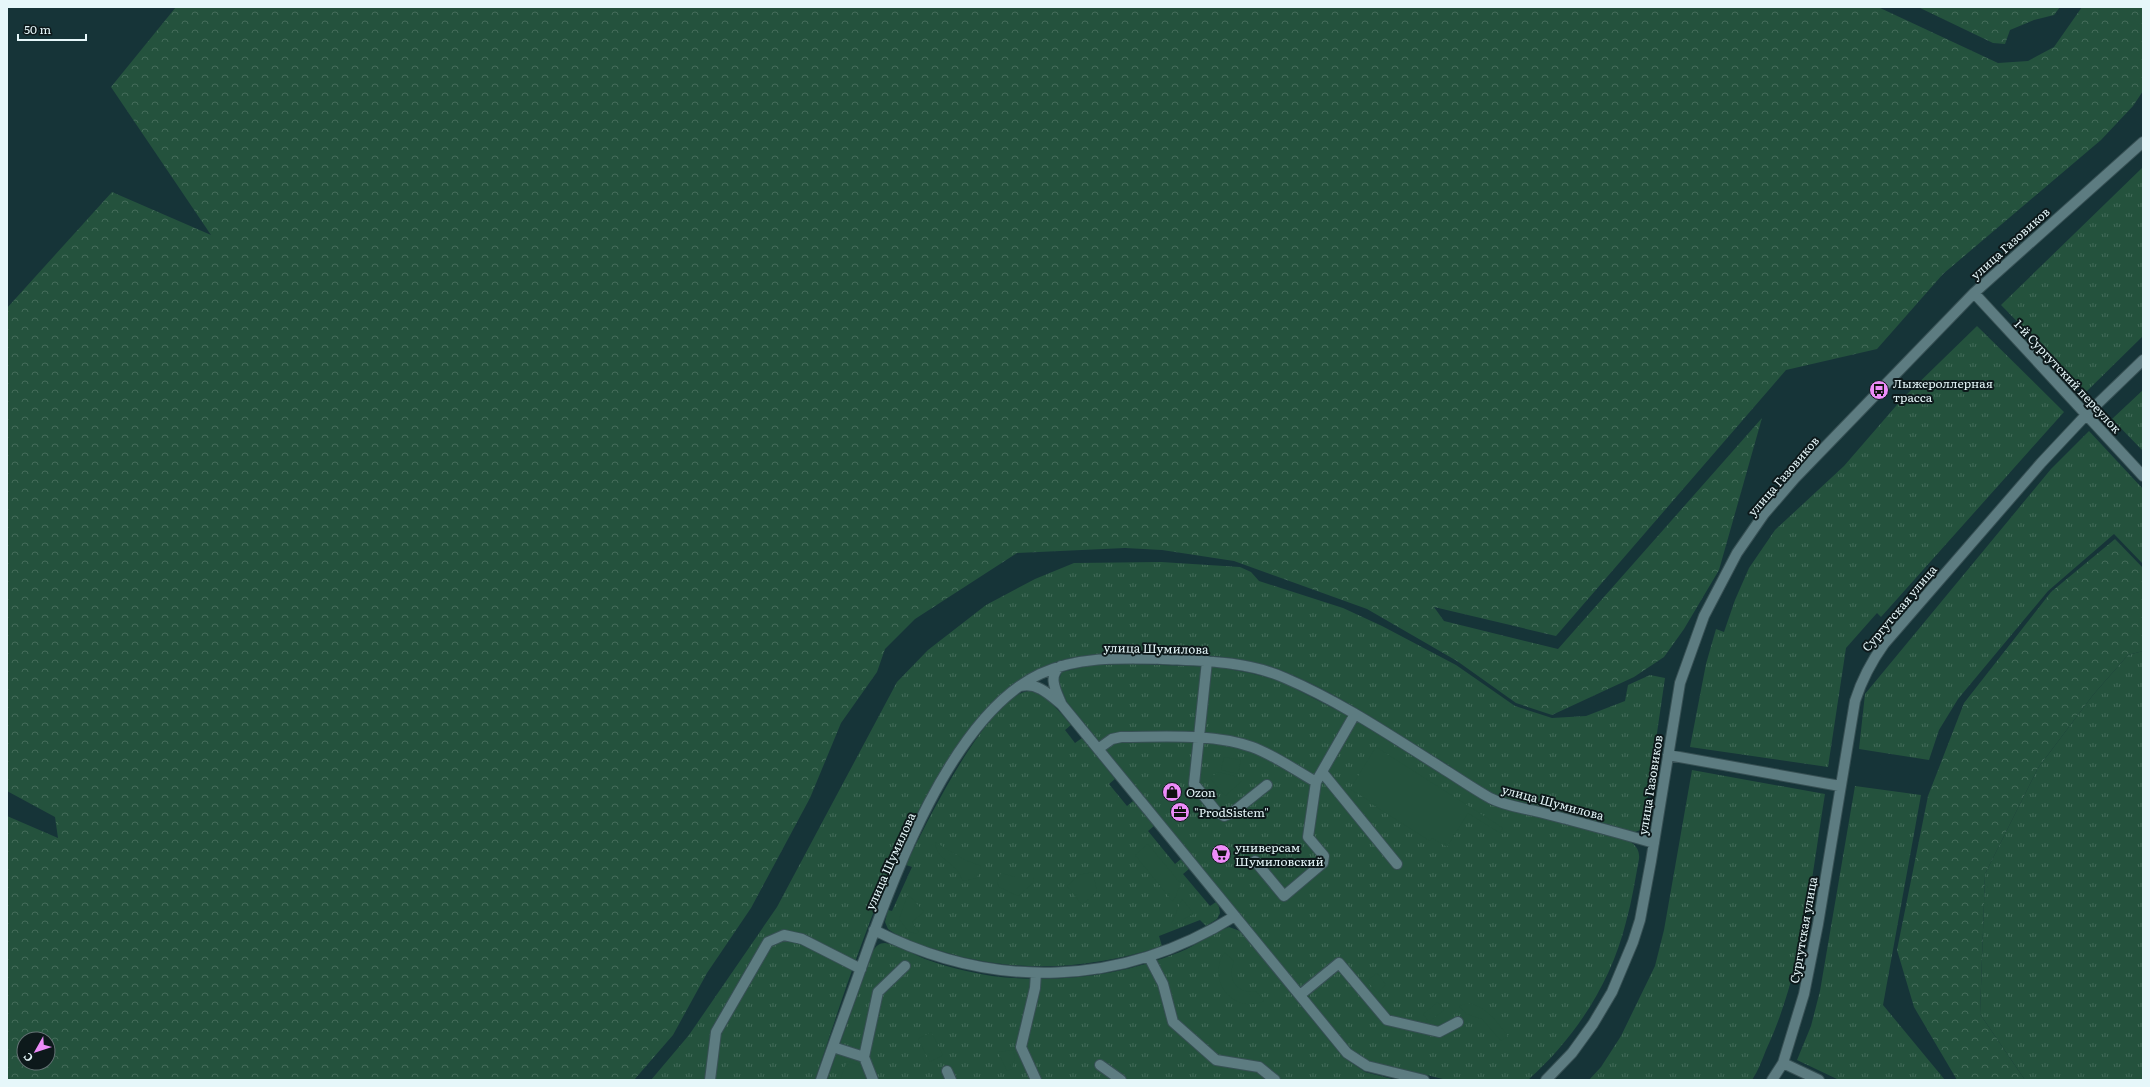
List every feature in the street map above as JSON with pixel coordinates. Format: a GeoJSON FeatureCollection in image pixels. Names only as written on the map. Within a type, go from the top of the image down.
{"type":"FeatureCollection","features":[{"type":"Feature","properties":{"kind":"street","name":"улица Газовиков"},"geometry":{"type":"LineString","coordinates":[[1546,1080],[1572,1053],[1593,1024],[1620,976],[1640,920],[1680,683],[1695,638],[1714,594],[1746,540],[1764,514],[1795,478],[1974,293],[2143,142]]}},
{"type":"Feature","properties":{"kind":"street","name":"1-й Сургутский переулок"},"geometry":{"type":"LineString","coordinates":[[1974,293],[2143,476]]}},
{"type":"Feature","properties":{"kind":"street","name":"Сургутская улица"},"geometry":{"type":"LineString","coordinates":[[1772,1080],[1783,1063],[1804,994],[1818,924],[1855,701],[1872,661],[1884,644],[2035,469],[2086,415],[2143,360]]}},
{"type":"Feature","properties":{"kind":"street","name":"улица Шумилова"},"geometry":{"type":"LineString","coordinates":[[821,1080],[890,887],[917,829],[944,777],[972,734],[986,716],[1015,690],[1039,674],[1061,666],[1092,660],[1125,658],[1207,661],[1251,667],[1282,676],[1355,714],[1493,800],[1654,842]]}},
{"type":"Feature","properties":{"kind":"street"},"geometry":{"type":"LineString","coordinates":[[1207,661],[1194,784],[1220,814],[1228,816],[1267,785]]}},
{"type":"Feature","properties":{"kind":"street"},"geometry":{"type":"LineString","coordinates":[[1053,682],[1055,673],[1061,666]]}},
{"type":"Feature","properties":{"kind":"street"},"geometry":{"type":"LineString","coordinates":[[1043,690],[1039,683],[1039,674],[1047,677],[1053,682],[1062,705]]}},
{"type":"Feature","properties":{"kind":"street"},"geometry":{"type":"LineString","coordinates":[[1015,690],[1029,685],[1043,690],[1062,705],[1337,1042],[1357,1060],[1381,1070],[1424,1080]]}},
{"type":"Feature","properties":{"kind":"street"},"geometry":{"type":"LineString","coordinates":[[1255,861],[1284,896],[1321,866],[1324,856],[1308,837],[1316,782],[1355,714]]}},
{"type":"Feature","properties":{"kind":"street"},"geometry":{"type":"LineString","coordinates":[[1098,749],[1112,739],[1121,737],[1198,738],[1239,743],[1253,747],[1316,782]]}},
{"type":"Feature","properties":{"kind":"street"},"geometry":{"type":"LineString","coordinates":[[1668,755],[1840,786]]}},
{"type":"Feature","properties":{"kind":"street"},"geometry":{"type":"LineString","coordinates":[[1322,772],[1397,864]]}},
{"type":"Feature","properties":{"kind":"street"},"geometry":{"type":"LineString","coordinates":[[874,930],[912,948],[951,961],[992,970],[1036,973],[1097,969],[1149,957],[1198,937],[1235,916]]}},
{"type":"Feature","properties":{"kind":"street"},"geometry":{"type":"LineString","coordinates":[[710,1080],[716,1032],[768,942],[784,935],[802,940],[861,969]]}},
{"type":"Feature","properties":{"kind":"street"},"geometry":{"type":"LineString","coordinates":[[1149,957],[1163,984],[1173,1022],[1216,1060],[1259,1067],[1275,1080]]}},
{"type":"Feature","properties":{"kind":"street"},"geometry":{"type":"LineString","coordinates":[[1300,995],[1339,964],[1387,1020],[1440,1032],[1458,1022]]}},
{"type":"Feature","properties":{"kind":"street"},"geometry":{"type":"LineString","coordinates":[[873,1080],[864,1057],[878,992],[906,966]]}},
{"type":"Feature","properties":{"kind":"street"},"geometry":{"type":"LineString","coordinates":[[1036,973],[1035,988],[1021,1047],[1036,1080]]}},
{"type":"Feature","properties":{"kind":"street"},"geometry":{"type":"LineString","coordinates":[[832,1047],[864,1057]]}},
{"type":"Feature","properties":{"kind":"street"},"geometry":{"type":"LineString","coordinates":[[1783,1063],[1819,1080]]}},
{"type":"Feature","properties":{"kind":"street"},"geometry":{"type":"LineString","coordinates":[[1100,1065],[1121,1080]]}},
{"type":"Feature","properties":{"kind":"street"},"geometry":{"type":"LineString","coordinates":[[947,1070],[951,1080]]}},
{"type":"Feature","properties":{"kind":"green space"},"geometry":{"type":"Polygon","coordinates":[[[176,7],[1878,7],[1998,63],[2028,61],[2054,47],[2082,7],[2143,7],[2143,91],[2133,106],[2101,140],[1943,274],[1877,349],[1786,370],[1556,636],[1434,607],[1444,621],[1558,649],[1762,418],[1719,570],[1684,629],[1664,657],[1634,677],[1552,715],[1516,703],[1457,661],[1367,609],[1234,561],[1162,550],[1125,548],[1017,553],[915,619],[885,649],[877,672],[841,723],[810,798],[751,908],[707,973],[673,1035],[634,1080],[7,1080],[7,816],[58,838],[55,817],[7,791],[7,308],[112,192],[211,235],[111,87],[176,7]]]}},
{"type":"Feature","properties":{"kind":"green space"},"geometry":{"type":"Polygon","coordinates":[[[1918,7],[2060,7],[2054,15],[2034,20],[2010,30],[2005,44],[1993,43],[1918,7]]]}},
{"type":"Feature","properties":{"kind":"green space"},"geometry":{"type":"Polygon","coordinates":[[[2143,167],[2143,336],[2086,392],[2001,305],[2143,167]]]}},
{"type":"Feature","properties":{"kind":"green space"},"geometry":{"type":"Polygon","coordinates":[[[1977,326],[2064,412],[1881,617],[1877,613],[1846,648],[1828,767],[1690,747],[1706,664],[1716,629],[1724,632],[1735,600],[1749,568],[1775,530],[1844,466],[1902,399],[1977,326]]]}},
{"type":"Feature","properties":{"kind":"green space"},"geometry":{"type":"Polygon","coordinates":[[[2143,390],[2143,451],[2112,419],[2143,390]]]}},
{"type":"Feature","properties":{"kind":"green space"},"geometry":{"type":"Polygon","coordinates":[[[2089,431],[2143,489],[2143,564],[2114,534],[2048,591],[1958,699],[1939,730],[1929,760],[1859,749],[1865,694],[2051,469],[2089,431]]]}},
{"type":"Feature","properties":{"kind":"green space"},"geometry":{"type":"Polygon","coordinates":[[[2115,539],[2143,568],[2143,651],[2128,655],[2093,695],[2038,768],[1985,874],[1980,1014],[2025,1080],[1957,1080],[1914,1007],[1897,950],[1928,796],[1964,703],[2051,592],[2115,539]]]}},
{"type":"Feature","properties":{"kind":"green space"},"geometry":{"type":"Polygon","coordinates":[[[1161,562],[1240,567],[1251,572],[1259,581],[1343,608],[1382,626],[1456,665],[1515,706],[1552,718],[1586,716],[1625,701],[1628,685],[1650,675],[1665,678],[1643,829],[1635,832],[1494,794],[1346,702],[1306,681],[1271,666],[1239,659],[1191,655],[1113,653],[1067,659],[1038,669],[998,697],[961,740],[928,793],[899,852],[873,915],[850,976],[815,1080],[651,1080],[689,1035],[777,907],[897,682],[928,650],[986,605],[1035,579],[1074,563],[1161,562]]]}},
{"type":"Feature","properties":{"kind":"green space"},"geometry":{"type":"Polygon","coordinates":[[[2143,651],[2143,1080],[2025,1080],[1980,1014],[1985,874],[2038,768],[2093,695],[2128,655],[2143,651]]]}},
{"type":"Feature","properties":{"kind":"green space"},"geometry":{"type":"Polygon","coordinates":[[[1132,664],[1217,667],[1250,673],[1280,681],[1352,718],[1491,805],[1629,841],[1634,844],[1638,851],[1639,859],[1628,914],[1611,967],[1601,988],[1576,1028],[1545,1064],[1528,1080],[1447,1080],[1369,1061],[1350,1049],[1067,702],[1058,681],[1062,672],[1092,665],[1132,664]]]}},
{"type":"Feature","properties":{"kind":"green space"},"geometry":{"type":"Polygon","coordinates":[[[1029,691],[1047,700],[1063,715],[1071,725],[1065,730],[1075,743],[1082,738],[1115,779],[1109,784],[1127,806],[1133,801],[1154,826],[1148,831],[1175,864],[1181,859],[1189,869],[1183,874],[1210,906],[1216,902],[1220,913],[1217,919],[1206,926],[1200,920],[1159,936],[1162,946],[1135,954],[1080,964],[1052,966],[1024,966],[969,958],[914,942],[888,929],[885,922],[888,910],[892,911],[912,867],[906,865],[927,823],[959,766],[995,714],[1013,698],[1029,691]]]}},
{"type":"Feature","properties":{"kind":"green space"},"geometry":{"type":"Polygon","coordinates":[[[1376,747],[1503,828],[1500,833],[1468,813],[1447,847],[1432,838],[1430,841],[1370,803],[1371,802],[1350,789],[1376,747]]]}},
{"type":"Feature","properties":{"kind":"green space"},"geometry":{"type":"Polygon","coordinates":[[[1224,757],[1241,760],[1238,774],[1221,770],[1224,757]]]}},
{"type":"Feature","properties":{"kind":"green space"},"geometry":{"type":"Polygon","coordinates":[[[1692,770],[1825,794],[1804,925],[1789,989],[1779,1020],[1752,1080],[1589,1080],[1601,1067],[1621,1036],[1655,966],[1664,930],[1692,770]]]}},
{"type":"Feature","properties":{"kind":"green space"},"geometry":{"type":"Polygon","coordinates":[[[1218,772],[1238,777],[1242,781],[1225,796],[1210,778],[1218,772]]]}},
{"type":"Feature","properties":{"kind":"green space"},"geometry":{"type":"Polygon","coordinates":[[[1855,786],[1921,795],[1883,1005],[1945,1080],[1839,1080],[1797,1060],[1811,1026],[1820,991],[1855,786]]]}},
{"type":"Feature","properties":{"kind":"green space"},"geometry":{"type":"Polygon","coordinates":[[[935,842],[965,860],[981,866],[977,878],[964,881],[957,870],[940,855],[935,842]]]}},
{"type":"Feature","properties":{"kind":"green space"},"geometry":{"type":"Polygon","coordinates":[[[1148,844],[1181,884],[1173,902],[1135,855],[1148,844]]]}},
{"type":"Feature","properties":{"kind":"green space"},"geometry":{"type":"Polygon","coordinates":[[[1093,872],[1097,892],[1082,905],[1067,886],[1079,875],[1093,872]]]}},
{"type":"Feature","properties":{"kind":"green space"},"geometry":{"type":"Polygon","coordinates":[[[1001,873],[1015,877],[1034,877],[1033,883],[1018,896],[999,887],[997,882],[1001,873]]]}},
{"type":"Feature","properties":{"kind":"green space"},"geometry":{"type":"Polygon","coordinates":[[[908,894],[924,912],[912,922],[919,932],[916,934],[908,931],[899,919],[908,894]]]}},
{"type":"Feature","properties":{"kind":"green space"},"geometry":{"type":"Polygon","coordinates":[[[1182,899],[1194,914],[1171,925],[1182,899]]]}},
{"type":"Feature","properties":{"kind":"green space"},"geometry":{"type":"Polygon","coordinates":[[[1229,927],[1240,931],[1343,1057],[1365,1072],[1396,1080],[827,1080],[873,951],[881,944],[885,943],[895,946],[925,959],[958,969],[992,976],[1040,979],[1064,978],[1111,972],[1158,960],[1180,952],[1229,927]]]}},
{"type":"Feature","properties":{"kind":"green space"},"geometry":{"type":"Polygon","coordinates":[[[1225,952],[1234,962],[1232,974],[1235,984],[1244,991],[1256,991],[1264,1001],[1253,1004],[1242,1003],[1233,999],[1225,992],[1220,983],[1218,973],[1220,962],[1225,952]]]}},
{"type":"Feature","properties":{"kind":"green space"},"geometry":{"type":"Polygon","coordinates":[[[1377,973],[1386,985],[1377,993],[1367,981],[1377,973]]]}},
{"type":"Feature","properties":{"kind":"green space"},"geometry":{"type":"Polygon","coordinates":[[[1438,1002],[1444,1010],[1429,1022],[1423,1014],[1438,1002]]]}},
{"type":"Feature","properties":{"kind":"green space"},"geometry":{"type":"Polygon","coordinates":[[[1468,1003],[1486,1011],[1508,1036],[1501,1041],[1482,1019],[1466,1014],[1459,1006],[1468,1003]]]}},
{"type":"Feature","properties":{"kind":"green space"},"geometry":{"type":"Polygon","coordinates":[[[931,1032],[943,1055],[930,1062],[918,1039],[931,1032]]]}},
{"type":"Feature","properties":{"kind":"green space"},"geometry":{"type":"Polygon","coordinates":[[[1013,1050],[1015,1057],[1012,1069],[1007,1071],[998,1052],[1013,1050]]]}},
{"type":"Feature","properties":{"kind":"green space"},"geometry":{"type":"Polygon","coordinates":[[[847,1061],[861,1066],[867,1080],[840,1080],[847,1061]]]}},
{"type":"Feature","properties":{"kind":"place","name":"Лыжероллерная трасса"},"geometry":{"type":"Point","coordinates":[1879,390]}},
{"type":"Feature","properties":{"kind":"place","name":"Ozon"},"geometry":{"type":"Point","coordinates":[1172,792]}},
{"type":"Feature","properties":{"kind":"place","name":"\"ProdSistem\""},"geometry":{"type":"Point","coordinates":[1180,812]}},
{"type":"Feature","properties":{"kind":"place","name":"универсам Шумиловский"},"geometry":{"type":"Point","coordinates":[1221,854]}}]}
